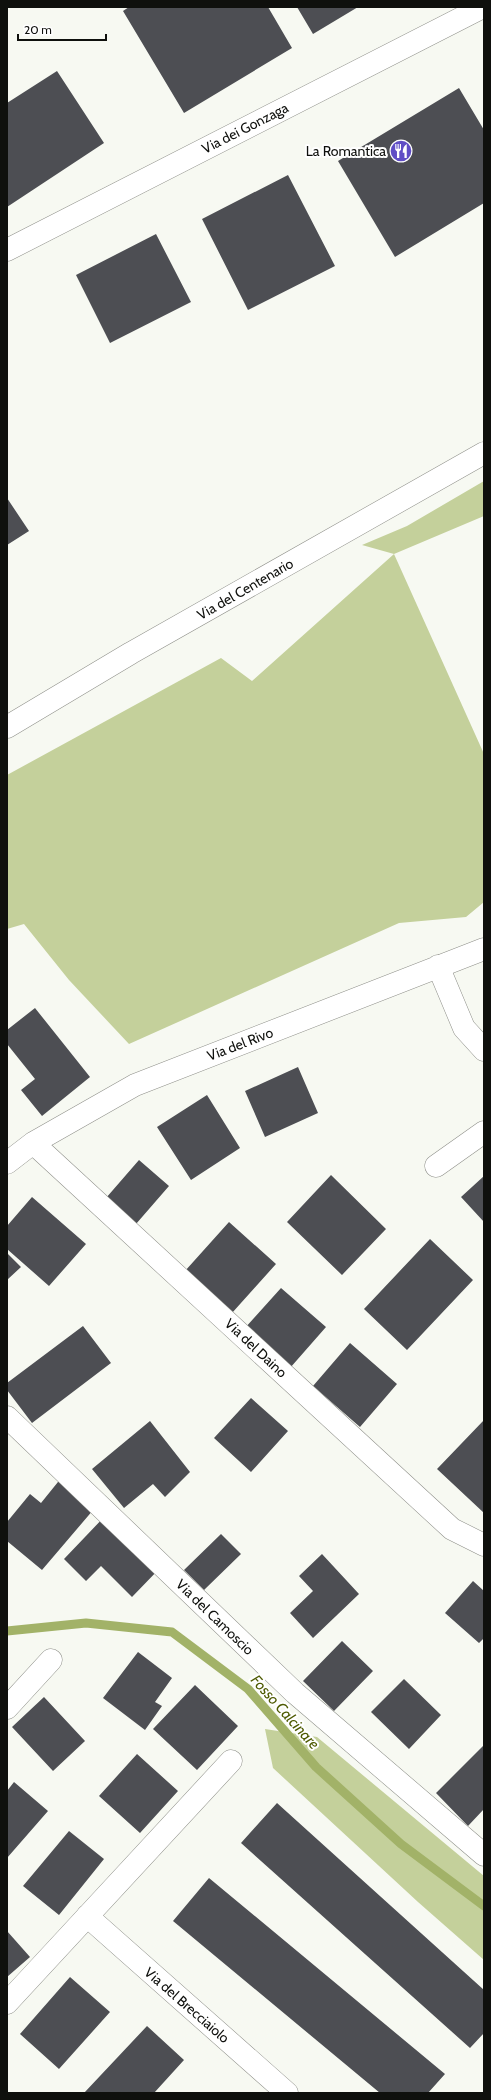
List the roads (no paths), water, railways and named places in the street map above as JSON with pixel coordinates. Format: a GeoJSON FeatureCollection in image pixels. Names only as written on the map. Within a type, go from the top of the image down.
{"type":"FeatureCollection","features":[{"type":"Feature","properties":{"kind":"street","name":"Via dei Gonzaga"},"geometry":{"type":"LineString","coordinates":[[7,250],[483,7]]}},
{"type":"Feature","properties":{"kind":"street","name":"Via del Centenario"},"geometry":{"type":"LineString","coordinates":[[7,727],[131,653],[484,454]]}},
{"type":"Feature","properties":{"kind":"street","name":"Via del Rivo"},"geometry":{"type":"LineString","coordinates":[[7,1163],[33,1143],[135,1085],[484,949]]}},
{"type":"Feature","properties":{"kind":"street"},"geometry":{"type":"LineString","coordinates":[[438,966],[464,1028],[484,1050]]}},
{"type":"Feature","properties":{"kind":"street"},"geometry":{"type":"LineString","coordinates":[[436,1166],[484,1132]]}},
{"type":"Feature","properties":{"kind":"street","name":"Via del Daino"},"geometry":{"type":"LineString","coordinates":[[33,1143],[452,1529],[484,1545]]}},
{"type":"Feature","properties":{"kind":"street","name":"Via del Camoscio"},"geometry":{"type":"LineString","coordinates":[[7,1417],[295,1693],[484,1855]]}},
{"type":"Feature","properties":{"kind":"street"},"geometry":{"type":"LineString","coordinates":[[7,1708],[51,1660]]}},
{"type":"Feature","properties":{"kind":"street"},"geometry":{"type":"LineString","coordinates":[[7,2003],[231,1761]]}},
{"type":"Feature","properties":{"kind":"street","name":"Via del Brecciaiolo"},"geometry":{"type":"LineString","coordinates":[[87,1916],[287,2093]]}},
{"type":"Feature","properties":{"kind":"waterway","name":"Fosso Calcinare"},"geometry":{"type":"LineString","coordinates":[[7,1631],[86,1623],[172,1632],[248,1689],[316,1767],[401,1844],[484,1906]]}},
{"type":"Feature","properties":{"kind":"place","name":"La Romantica"},"geometry":{"type":"Point","coordinates":[401,151]}}]}
